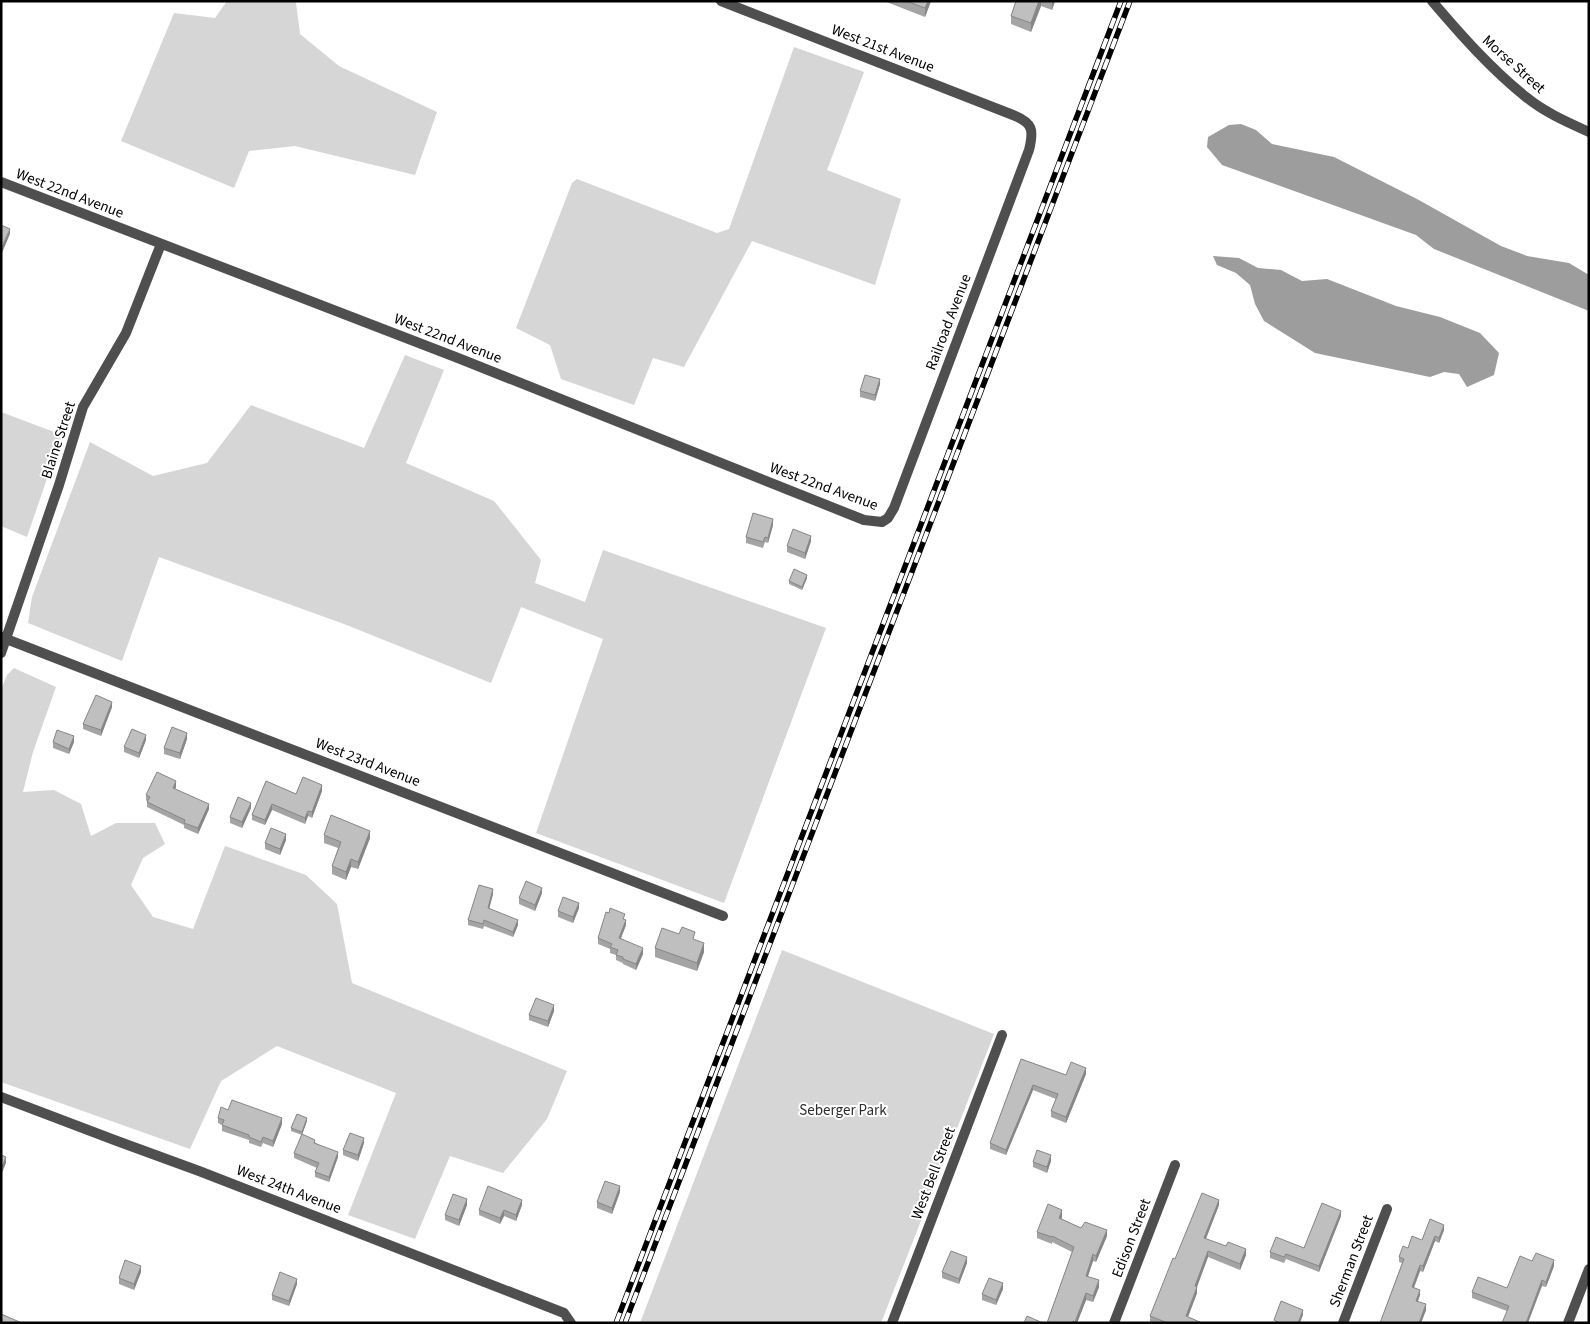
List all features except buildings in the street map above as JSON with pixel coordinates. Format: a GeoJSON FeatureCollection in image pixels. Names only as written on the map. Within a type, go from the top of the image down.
{"type":"FeatureCollection","features":[{"type":"Feature","properties":{"kind":"street","name":"West 21st Avenue"},"geometry":{"type":"LineString","coordinates":[[721,1],[1013,115],[1027,122],[1031,128]]}},
{"type":"Feature","properties":{"kind":"street","name":"Morse Street"},"geometry":{"type":"LineString","coordinates":[[1432,1],[1472,46],[1526,97],[1554,116],[1589,132]]}},
{"type":"Feature","properties":{"kind":"street","name":"Railroad Avenue"},"geometry":{"type":"LineString","coordinates":[[882,522],[888,518],[894,508],[1029,150],[1032,135],[1031,128]]}},
{"type":"Feature","properties":{"kind":"street","name":"West 22nd Avenue"},"geometry":{"type":"LineString","coordinates":[[1,182],[458,358],[864,520],[882,522]]}},
{"type":"Feature","properties":{"kind":"street","name":"Blaine Street"},"geometry":{"type":"LineString","coordinates":[[1,652],[4,638],[59,485],[83,407],[126,333],[161,244]]}},
{"type":"Feature","properties":{"kind":"street","name":"West 23rd Avenue"},"geometry":{"type":"LineString","coordinates":[[4,638],[723,916]]}},
{"type":"Feature","properties":{"kind":"street","name":"West Bell Street"},"geometry":{"type":"LineString","coordinates":[[892,1323],[1002,1035]]}},
{"type":"Feature","properties":{"kind":"street","name":"West 24th Avenue"},"geometry":{"type":"LineString","coordinates":[[1,1097],[117,1142],[199,1171],[564,1313],[571,1323]]}},
{"type":"Feature","properties":{"kind":"street","name":"Edison Street"},"geometry":{"type":"LineString","coordinates":[[1114,1323],[1176,1164]]}},
{"type":"Feature","properties":{"kind":"street","name":"Sherman Street"},"geometry":{"type":"LineString","coordinates":[[1343,1323],[1387,1209]]}},
{"type":"Feature","properties":{"kind":"street"},"geometry":{"type":"LineString","coordinates":[[1568,1323],[1589,1269]]}},
{"type":"Feature","properties":{"kind":"green space"},"geometry":{"type":"Polygon","coordinates":[[[227,1],[294,1],[296,3],[300,34],[339,66],[437,112],[415,175],[295,146],[249,151],[234,188],[121,141],[174,13],[215,18],[227,1]]]}},
{"type":"Feature","properties":{"kind":"green space"},"geometry":{"type":"Polygon","coordinates":[[[794,47],[864,72],[827,170],[901,199],[875,285],[752,241],[684,367],[653,358],[634,405],[561,379],[550,345],[516,328],[572,183],[577,179],[717,233],[729,229],[794,47]]]}},
{"type":"Feature","properties":{"kind":"green space"},"geometry":{"type":"Polygon","coordinates":[[[405,355],[444,370],[406,463],[494,501],[541,560],[535,583],[585,602],[603,550],[826,628],[724,903],[536,833],[603,639],[521,607],[491,683],[344,624],[159,557],[122,661],[28,623],[32,597],[90,442],[153,476],[207,463],[251,405],[364,448],[405,355]]]}},
{"type":"Feature","properties":{"kind":"green space"},"geometry":{"type":"Polygon","coordinates":[[[1,412],[62,435],[27,537],[1,526],[1,412]]]}},
{"type":"Feature","properties":{"kind":"green space"},"geometry":{"type":"Polygon","coordinates":[[[14,668],[56,687],[33,752],[23,792],[54,790],[81,804],[91,836],[116,823],[155,823],[165,844],[143,858],[131,885],[153,917],[193,929],[225,846],[306,875],[337,904],[352,983],[567,1071],[547,1119],[503,1173],[450,1156],[415,1239],[348,1215],[396,1093],[277,1046],[221,1081],[190,1149],[1,1082],[1,690],[7,675],[14,668]]]}},
{"type":"Feature","properties":{"kind":"green space","name":"Seberger Park"},"geometry":{"type":"Polygon","coordinates":[[[782,950],[994,1034],[881,1323],[640,1323],[782,950]]]}},
{"type":"Feature","properties":{"kind":"shaded area"},"geometry":{"type":"Polygon","coordinates":[[[1241,124],[1256,130],[1272,144],[1334,157],[1417,199],[1501,246],[1527,256],[1569,263],[1589,275],[1589,311],[1434,249],[1416,235],[1222,165],[1207,147],[1208,137],[1229,125],[1241,124]]]}},
{"type":"Feature","properties":{"kind":"shaded area"},"geometry":{"type":"Polygon","coordinates":[[[1213,256],[1239,258],[1258,268],[1281,270],[1302,281],[1327,279],[1396,306],[1440,317],[1480,333],[1499,353],[1494,375],[1467,387],[1459,374],[1444,372],[1430,377],[1315,353],[1264,321],[1255,304],[1250,285],[1236,273],[1217,265],[1213,256]]]}},
{"type":"Feature","properties":{"kind":"railway"},"geometry":{"type":"LineString","coordinates":[[616,1323],[1121,1]]}},
{"type":"Feature","properties":{"kind":"railway"},"geometry":{"type":"LineString","coordinates":[[625,1323],[1130,1]]}}]}
